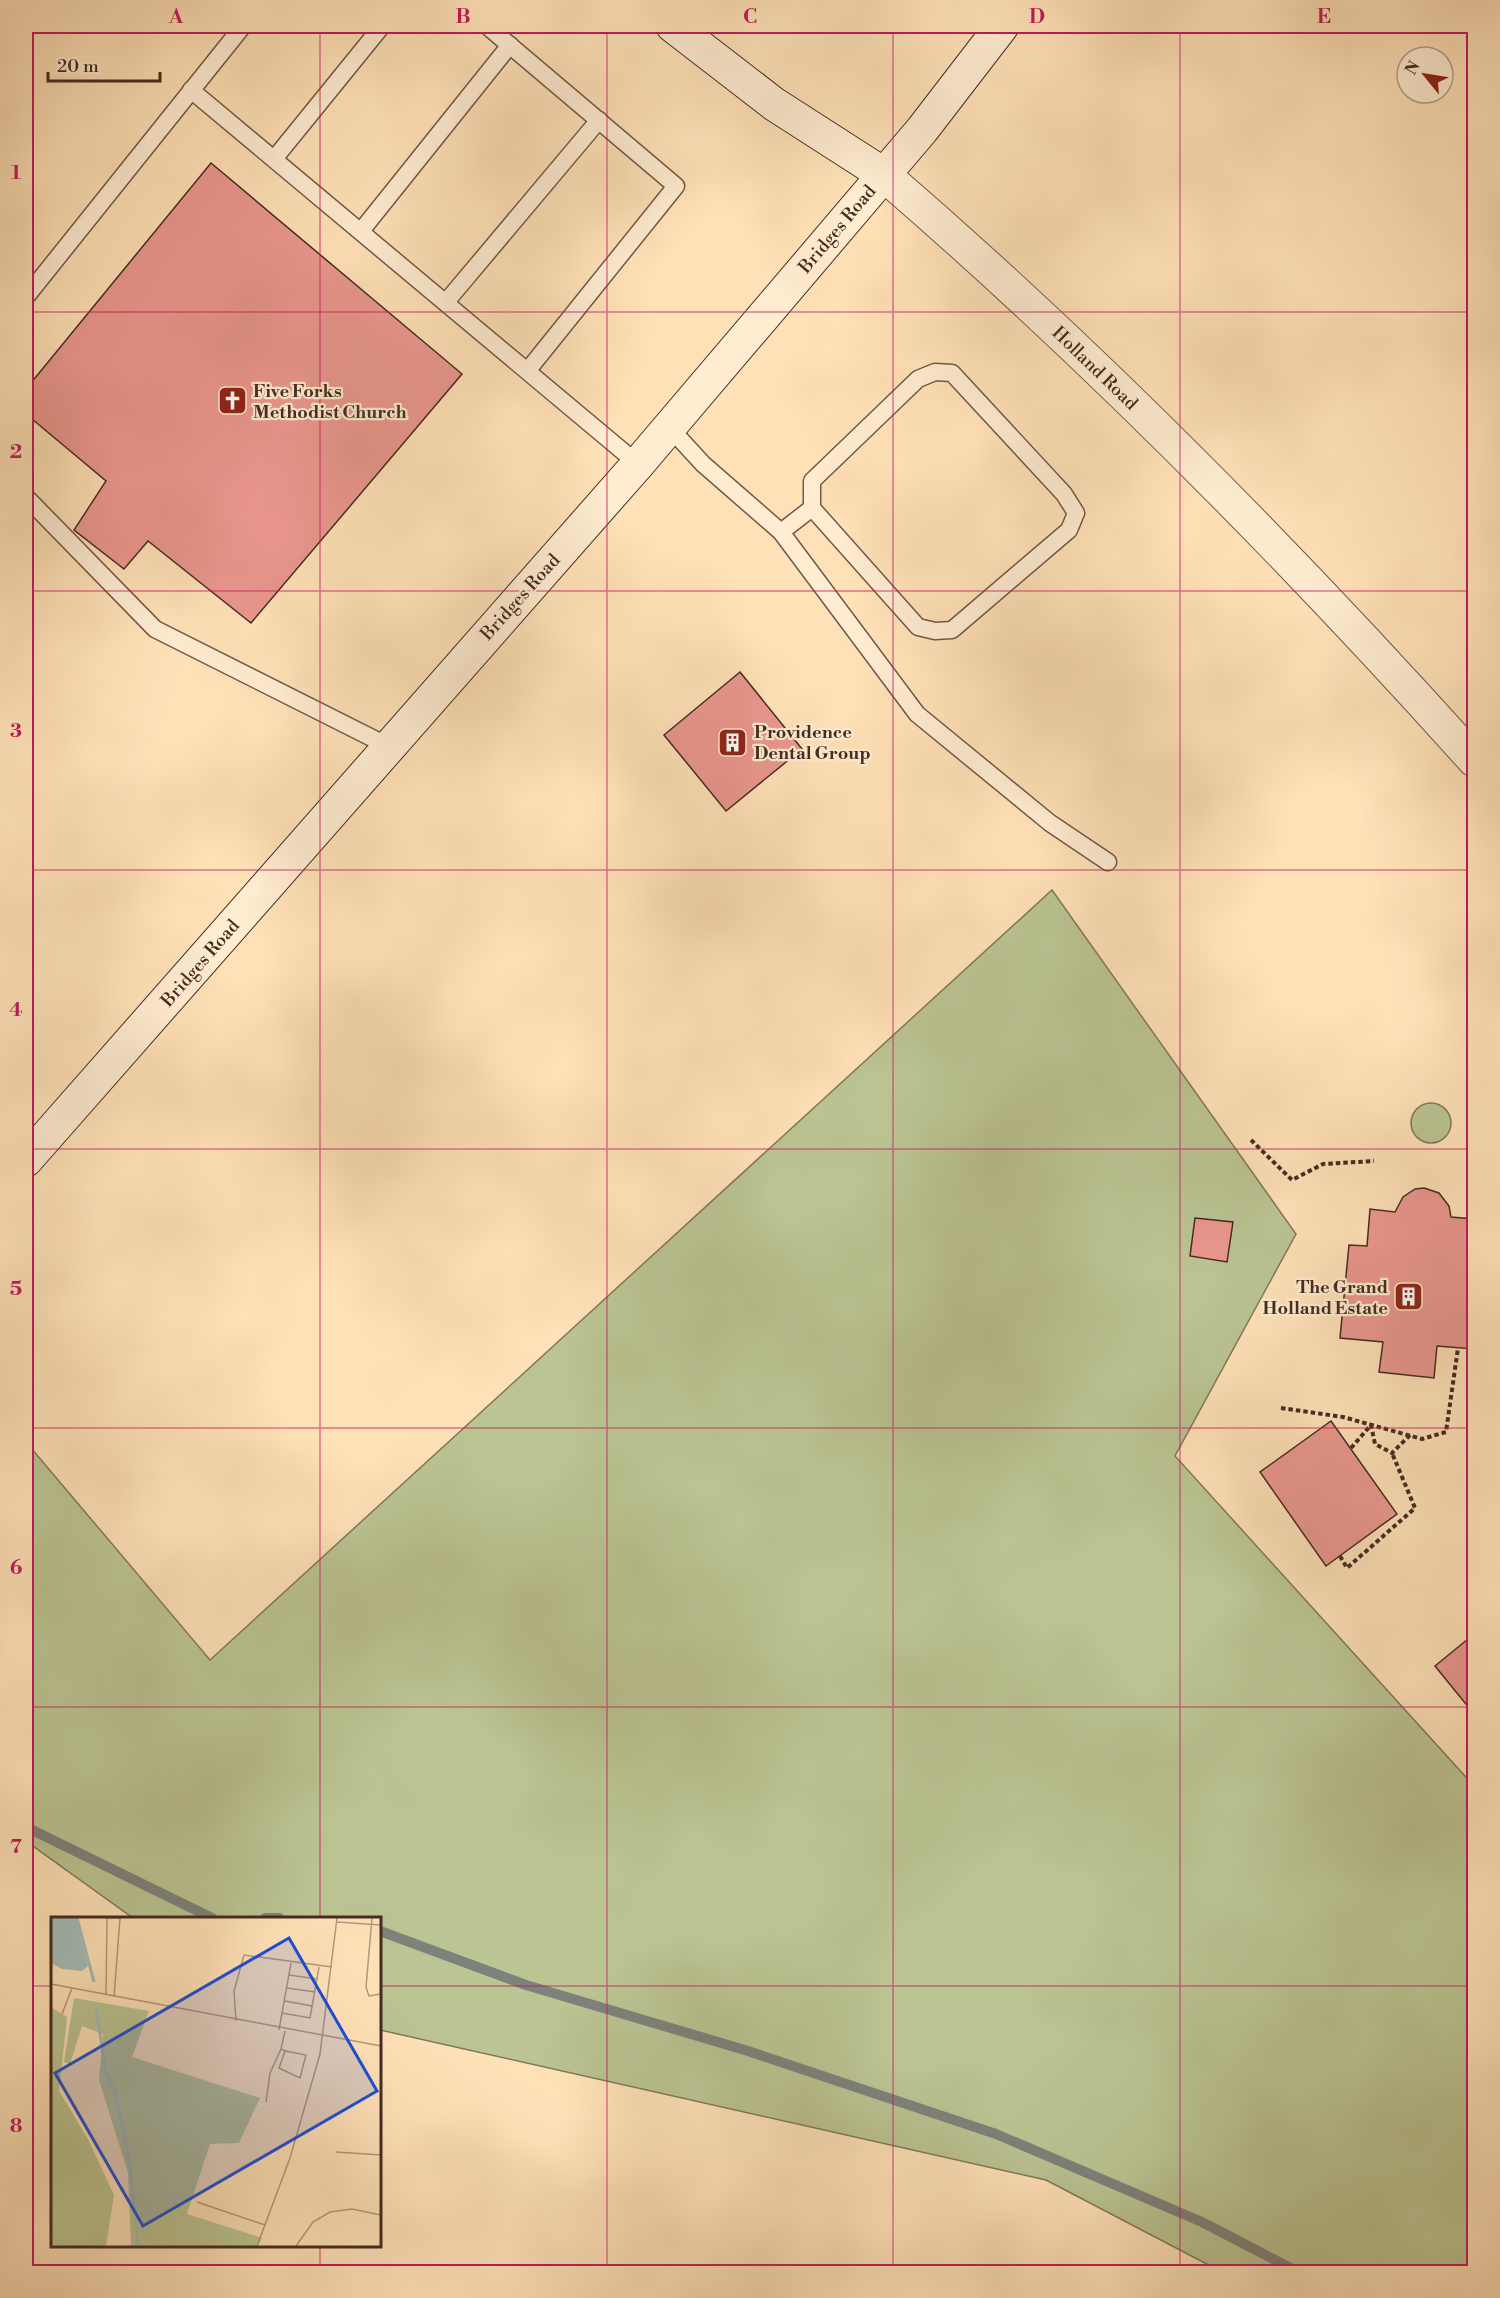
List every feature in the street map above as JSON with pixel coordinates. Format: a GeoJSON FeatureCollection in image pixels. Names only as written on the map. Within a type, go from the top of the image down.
{"type":"FeatureCollection","features":[{"type":"Feature","properties":{"kind":"main road","name":"Holland Road"},"geometry":{"type":"LineString","coordinates":[[673,26],[774,104],[883,174],[989,265],[1199,469],[1474,760]]}},
{"type":"Feature","properties":{"kind":"main road","name":"Bridges Road"},"geometry":{"type":"LineString","coordinates":[[26,1160],[638,464],[922,130],[1002,26]]}},
{"type":"Feature","properties":{"kind":"lane"},"geometry":{"type":"LineString","coordinates":[[26,297],[243,26]]}},
{"type":"Feature","properties":{"kind":"lane"},"geometry":{"type":"LineString","coordinates":[[274,159],[382,26]]}},
{"type":"Feature","properties":{"kind":"lane"},"geometry":{"type":"LineString","coordinates":[[487,26],[676,186],[528,370]]}},
{"type":"Feature","properties":{"kind":"lane"},"geometry":{"type":"LineString","coordinates":[[361,231],[510,45]]}},
{"type":"Feature","properties":{"kind":"lane"},"geometry":{"type":"LineString","coordinates":[[191,90],[638,464]]}},
{"type":"Feature","properties":{"kind":"lane"},"geometry":{"type":"LineString","coordinates":[[446,302],[599,120]]}},
{"type":"Feature","properties":{"kind":"lane"},"geometry":{"type":"LineString","coordinates":[[935,372],[952,373],[1064,494],[1076,513],[1069,530],[952,630],[935,631],[918,627],[812,508],[812,481],[918,379],[935,372]]}},
{"type":"Feature","properties":{"kind":"lane"},"geometry":{"type":"LineString","coordinates":[[669,427],[703,464],[781,532],[917,714],[1050,823],[1108,862]]}},
{"type":"Feature","properties":{"kind":"lane"},"geometry":{"type":"LineString","coordinates":[[26,497],[155,629],[388,746]]}},
{"type":"Feature","properties":{"kind":"lane"},"geometry":{"type":"LineString","coordinates":[[781,532],[812,508]]}},
{"type":"Feature","properties":{"kind":"path"},"geometry":{"type":"LineString","coordinates":[[1251,1140],[1292,1180],[1323,1164],[1374,1161]]}},
{"type":"Feature","properties":{"kind":"path"},"geometry":{"type":"LineString","coordinates":[[1281,1408],[1343,1417],[1422,1438],[1446,1432],[1458,1348]]}},
{"type":"Feature","properties":{"kind":"path"},"geometry":{"type":"LineString","coordinates":[[1351,1448],[1371,1425]]}},
{"type":"Feature","properties":{"kind":"path"},"geometry":{"type":"LineString","coordinates":[[1340,1556],[1347,1568],[1414,1508],[1392,1454],[1375,1444],[1371,1425]]}},
{"type":"Feature","properties":{"kind":"path"},"geometry":{"type":"LineString","coordinates":[[1392,1454],[1410,1435]]}},
{"type":"Feature","properties":{"kind":"green space"},"geometry":{"type":"Polygon","coordinates":[[[1052,890],[1296,1234],[1175,1456],[1474,1786],[1474,2272],[1222,2272],[1046,2180],[381,2030],[381,1917],[132,1917],[26,1841],[26,1442],[210,1660],[1052,890]]]}},
{"type":"Feature","properties":{"kind":"green space"},"geometry":{"type":"Polygon","coordinates":[[[1431,1103],[1445,1109],[1451,1123],[1445,1137],[1431,1143],[1417,1137],[1411,1123],[1417,1109],[1431,1103]]]}},
{"type":"Feature","properties":{"kind":"building","name":"Five Forks Methodist Church"},"geometry":{"type":"Polygon","coordinates":[[[211,163],[462,374],[251,623],[148,541],[124,569],[74,530],[106,481],[26,414],[26,389],[211,163]]]}},
{"type":"Feature","properties":{"kind":"building","name":"Providence Dental Group"},"geometry":{"type":"Polygon","coordinates":[[[740,672],[802,749],[726,811],[664,735],[740,672]]]}},
{"type":"Feature","properties":{"kind":"building","name":"The Grand Holland Estate"},"geometry":{"type":"Polygon","coordinates":[[[1424,1188],[1439,1193],[1449,1206],[1451,1217],[1474,1219],[1470,1256],[1474,1256],[1474,1349],[1437,1346],[1434,1378],[1379,1372],[1383,1342],[1340,1338],[1349,1245],[1367,1246],[1370,1209],[1395,1212],[1403,1197],[1415,1189],[1424,1188]]]}},
{"type":"Feature","properties":{"kind":"building"},"geometry":{"type":"Polygon","coordinates":[[[1195,1218],[1233,1222],[1227,1262],[1190,1256],[1195,1218]]]}},
{"type":"Feature","properties":{"kind":"building"},"geometry":{"type":"Polygon","coordinates":[[[1331,1421],[1397,1514],[1326,1566],[1260,1472],[1331,1421]]]}},
{"type":"Feature","properties":{"kind":"building"},"geometry":{"type":"Polygon","coordinates":[[[1474,1634],[1474,1714],[1435,1666],[1474,1634]]]}},
{"type":"Feature","properties":{"kind":"waterway"},"geometry":{"type":"LineString","coordinates":[[26,1827],[210,1917]]}},
{"type":"Feature","properties":{"kind":"waterway"},"geometry":{"type":"LineString","coordinates":[[381,1931],[526,1985],[748,2051],[996,2134],[1202,2222],[1298,2272]]}},
{"type":"Feature","properties":{"kind":"place","name":"Five Forks Methodist Church"},"geometry":{"type":"Point","coordinates":[232,401]}},
{"type":"Feature","properties":{"kind":"place","name":"Providence Dental Group"},"geometry":{"type":"Point","coordinates":[733,742]}},
{"type":"Feature","properties":{"kind":"place","name":"The Grand Holland Estate"},"geometry":{"type":"Point","coordinates":[1409,1297]}}]}
